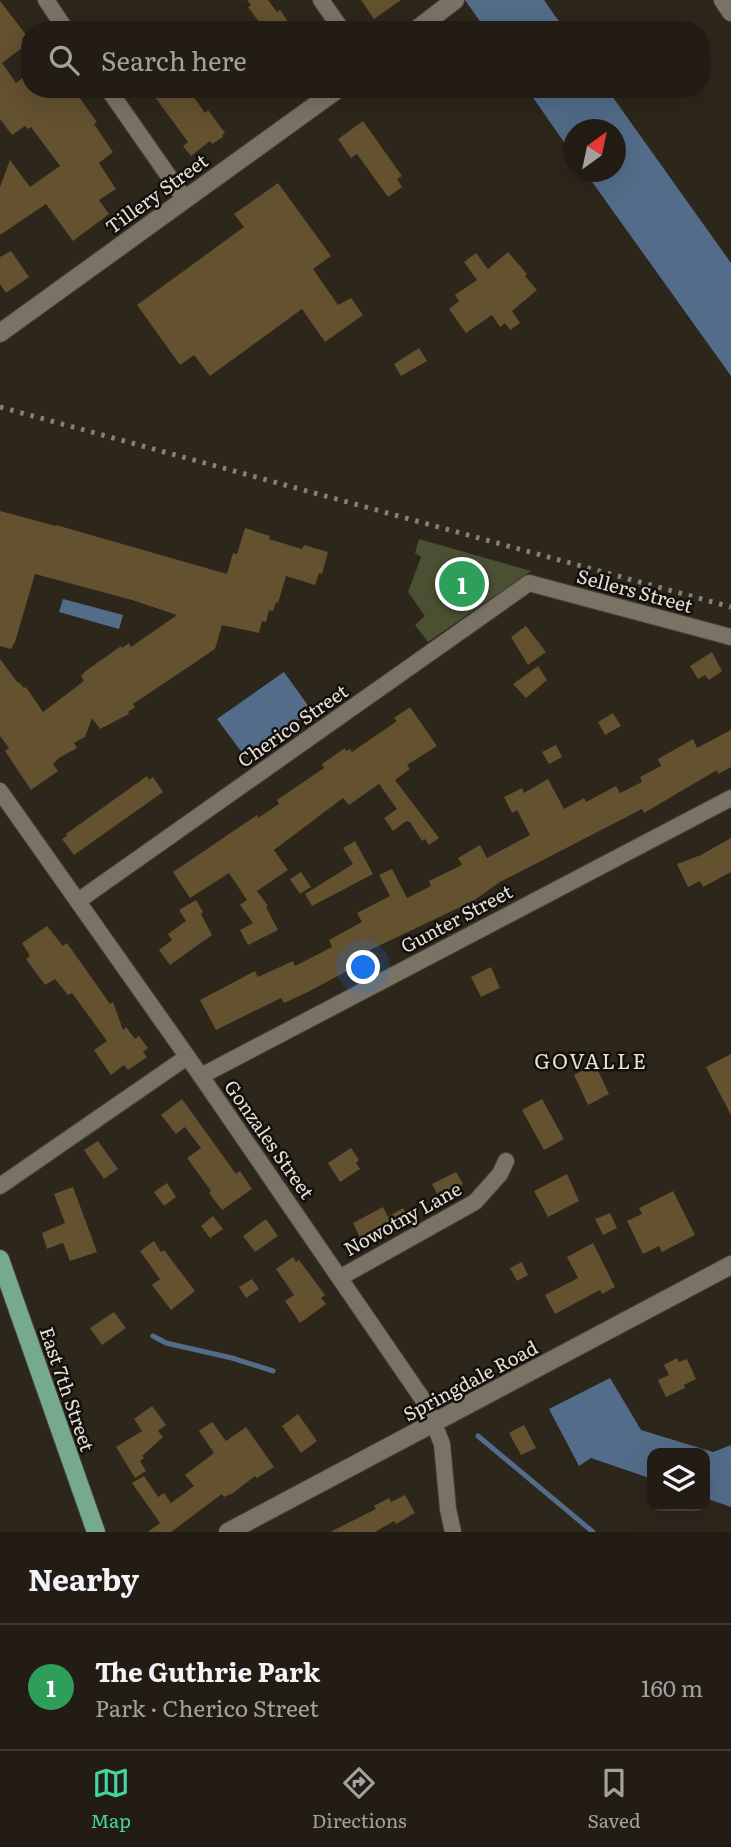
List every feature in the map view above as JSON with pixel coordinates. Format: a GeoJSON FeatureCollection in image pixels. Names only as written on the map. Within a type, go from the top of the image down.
{"type":"FeatureCollection","features":[{"type":"Feature","properties":{"kind":"main road"},"geometry":{"type":"LineString","coordinates":[[723,0],[731,12]]}},
{"type":"Feature","properties":{"kind":"main road"},"geometry":{"type":"LineString","coordinates":[[428,21],[451,3]]}},
{"type":"Feature","properties":{"kind":"main road","name":"Tillery Street"},"geometry":{"type":"LineString","coordinates":[[0,333],[325,98]]}},
{"type":"Feature","properties":{"kind":"main road","name":"East 7th Street"},"geometry":{"type":"LineString","coordinates":[[0,1259],[96,1532]]}},
{"type":"Feature","properties":{"kind":"main road","name":"Springdale Road"},"geometry":{"type":"LineString","coordinates":[[228,1532],[731,1265]]}},
{"type":"Feature","properties":{"kind":"street"},"geometry":{"type":"LineString","coordinates":[[46,0],[60,21]]}},
{"type":"Feature","properties":{"kind":"street"},"geometry":{"type":"LineString","coordinates":[[321,0],[336,21]]}},
{"type":"Feature","properties":{"kind":"street"},"geometry":{"type":"LineString","coordinates":[[114,98],[184,198]]}},
{"type":"Feature","properties":{"kind":"street","name":"Sellers Street"},"geometry":{"type":"LineString","coordinates":[[529,583],[731,637]]}},
{"type":"Feature","properties":{"kind":"street","name":"Cherico Street"},"geometry":{"type":"LineString","coordinates":[[78,901],[529,583]]}},
{"type":"Feature","properties":{"kind":"street","name":"Gonzales Street"},"geometry":{"type":"LineString","coordinates":[[0,791],[341,1277],[426,1404],[436,1423],[442,1444],[447,1509],[453,1532]]}},
{"type":"Feature","properties":{"kind":"street","name":"Gunter Street"},"geometry":{"type":"LineString","coordinates":[[201,1076],[731,797]]}},
{"type":"Feature","properties":{"kind":"street"},"geometry":{"type":"LineString","coordinates":[[0,1186],[187,1057]]}},
{"type":"Feature","properties":{"kind":"street","name":"Nowotny Lane"},"geometry":{"type":"LineString","coordinates":[[341,1277],[475,1202],[490,1187],[506,1161]]}},
{"type":"Feature","properties":{"kind":"green space"},"geometry":{"type":"Polygon","coordinates":[[[419,539],[531,571],[428,642],[415,625],[425,616],[408,592],[421,557],[415,553],[419,539]]]}},
{"type":"Feature","properties":{"kind":"water"},"geometry":{"type":"Polygon","coordinates":[[[465,0],[544,0],[559,21],[480,21],[465,0]]]}},
{"type":"Feature","properties":{"kind":"water"},"geometry":{"type":"Polygon","coordinates":[[[533,98],[613,98],[731,263],[731,376],[592,182],[626,182],[626,119],[563,119],[563,141],[533,98]]]}},
{"type":"Feature","properties":{"kind":"water"},"geometry":{"type":"Polygon","coordinates":[[[63,599],[123,615],[119,629],[59,612],[63,599]]]}},
{"type":"Feature","properties":{"kind":"water"},"geometry":{"type":"Polygon","coordinates":[[[284,672],[312,711],[246,758],[217,719],[284,672]]]}},
{"type":"Feature","properties":{"kind":"water"},"geometry":{"type":"Polygon","coordinates":[[[610,1378],[641,1430],[700,1448],[647,1448],[647,1477],[591,1458],[579,1466],[549,1409],[610,1378]]]}},
{"type":"Feature","properties":{"kind":"water"},"geometry":{"type":"Polygon","coordinates":[[[731,1445],[731,1507],[710,1500],[710,1451],[731,1445]]]}},
{"type":"Feature","properties":{"kind":"building"},"geometry":{"type":"Polygon","coordinates":[[[247,0],[268,0],[288,21],[258,21],[248,7],[251,5],[247,0]]]}},
{"type":"Feature","properties":{"kind":"building"},"geometry":{"type":"Polygon","coordinates":[[[361,0],[401,0],[374,19],[361,0]]]}},
{"type":"Feature","properties":{"kind":"building"},"geometry":{"type":"Polygon","coordinates":[[[0,1],[21,28],[21,49],[2,63],[16,83],[21,79],[21,98],[80,98],[97,122],[94,124],[113,152],[99,163],[116,189],[99,200],[109,214],[73,241],[46,204],[0,235],[0,187],[10,160],[30,187],[60,166],[31,127],[28,129],[25,126],[12,135],[0,119],[0,1]]]}},
{"type":"Feature","properties":{"kind":"building"},"geometry":{"type":"Polygon","coordinates":[[[156,98],[194,98],[205,113],[208,110],[225,133],[223,137],[212,144],[210,141],[191,156],[183,146],[188,142],[156,98]]]}},
{"type":"Feature","properties":{"kind":"building"},"geometry":{"type":"Polygon","coordinates":[[[363,121],[402,176],[397,179],[402,187],[388,197],[357,154],[351,158],[338,139],[363,121]]]}},
{"type":"Feature","properties":{"kind":"building"},"geometry":{"type":"Polygon","coordinates":[[[278,183],[331,256],[313,269],[338,305],[351,298],[363,315],[325,342],[302,309],[210,376],[194,355],[180,365],[137,305],[244,227],[234,214],[278,183]]]}},
{"type":"Feature","properties":{"kind":"building"},"geometry":{"type":"Polygon","coordinates":[[[11,251],[29,277],[6,293],[0,284],[0,257],[11,251]]]}},
{"type":"Feature","properties":{"kind":"building"},"geometry":{"type":"Polygon","coordinates":[[[508,252],[537,290],[512,311],[520,323],[510,330],[505,323],[500,327],[492,315],[466,333],[449,309],[459,301],[455,295],[477,280],[464,262],[476,253],[488,269],[508,252]]]}},
{"type":"Feature","properties":{"kind":"building"},"geometry":{"type":"Polygon","coordinates":[[[419,348],[427,361],[401,376],[394,364],[419,348]]]}},
{"type":"Feature","properties":{"kind":"building"},"geometry":{"type":"Polygon","coordinates":[[[0,511],[227,574],[245,528],[302,549],[304,545],[328,552],[322,574],[319,573],[315,585],[286,576],[278,603],[276,602],[273,611],[269,610],[266,622],[262,621],[259,633],[222,625],[215,649],[133,704],[135,707],[129,714],[100,729],[92,718],[85,737],[74,743],[77,748],[53,764],[58,771],[31,790],[5,751],[9,748],[0,736],[0,659],[18,683],[26,687],[43,712],[84,681],[81,676],[87,670],[121,646],[122,648],[129,643],[131,647],[177,615],[35,574],[15,642],[11,649],[0,646],[0,511]]]}},
{"type":"Feature","properties":{"kind":"building"},"geometry":{"type":"Polygon","coordinates":[[[526,626],[546,652],[528,665],[511,637],[526,626]]]}},
{"type":"Feature","properties":{"kind":"building"},"geometry":{"type":"Polygon","coordinates":[[[712,652],[722,671],[709,680],[705,675],[698,679],[690,666],[712,652]]]}},
{"type":"Feature","properties":{"kind":"building"},"geometry":{"type":"Polygon","coordinates":[[[538,666],[547,680],[526,698],[513,684],[538,666]]]}},
{"type":"Feature","properties":{"kind":"building"},"geometry":{"type":"Polygon","coordinates":[[[410,707],[437,746],[407,765],[410,769],[395,780],[439,838],[429,845],[425,839],[422,841],[410,822],[406,821],[393,831],[384,818],[397,809],[379,784],[349,805],[343,798],[274,850],[288,870],[257,891],[268,906],[266,907],[278,930],[248,945],[240,930],[253,923],[240,905],[247,900],[229,873],[190,898],[173,872],[257,815],[258,818],[279,804],[277,800],[324,768],[322,764],[345,748],[346,751],[350,749],[352,752],[397,721],[394,718],[410,707]]]}},
{"type":"Feature","properties":{"kind":"building"},"geometry":{"type":"Polygon","coordinates":[[[613,713],[621,726],[605,735],[598,722],[613,713]]]}},
{"type":"Feature","properties":{"kind":"building"},"geometry":{"type":"Polygon","coordinates":[[[731,730],[731,767],[718,774],[717,770],[644,813],[642,809],[500,882],[473,901],[370,950],[373,957],[308,992],[284,1003],[281,998],[216,1030],[200,1000],[255,971],[258,977],[293,961],[295,966],[332,947],[329,940],[362,922],[357,913],[390,896],[379,875],[392,869],[407,898],[431,886],[429,881],[462,865],[458,858],[480,845],[487,858],[530,835],[517,810],[512,813],[504,797],[522,788],[524,793],[548,779],[564,809],[584,798],[586,802],[616,786],[620,793],[642,782],[640,777],[661,766],[658,759],[693,739],[697,748],[731,730]]]}},
{"type":"Feature","properties":{"kind":"building"},"geometry":{"type":"Polygon","coordinates":[[[556,745],[562,757],[549,764],[542,752],[556,745]]]}},
{"type":"Feature","properties":{"kind":"building"},"geometry":{"type":"Polygon","coordinates":[[[147,776],[149,780],[153,777],[163,792],[74,855],[62,839],[66,834],[147,776]]]}},
{"type":"Feature","properties":{"kind":"building"},"geometry":{"type":"Polygon","coordinates":[[[731,838],[731,872],[703,887],[700,881],[688,887],[677,864],[701,855],[731,838]]]}},
{"type":"Feature","properties":{"kind":"building"},"geometry":{"type":"Polygon","coordinates":[[[355,841],[373,874],[312,906],[305,894],[353,864],[343,848],[355,841]]]}},
{"type":"Feature","properties":{"kind":"building"},"geometry":{"type":"Polygon","coordinates":[[[301,872],[311,887],[300,894],[290,879],[301,872]]]}},
{"type":"Feature","properties":{"kind":"building"},"geometry":{"type":"Polygon","coordinates":[[[196,900],[212,935],[170,965],[159,950],[172,940],[168,934],[186,921],[179,910],[196,900]]]}},
{"type":"Feature","properties":{"kind":"building"},"geometry":{"type":"Polygon","coordinates":[[[47,926],[63,946],[67,943],[110,1004],[113,1002],[123,1030],[126,1027],[135,1039],[139,1036],[148,1048],[143,1052],[147,1057],[128,1070],[124,1065],[111,1075],[94,1050],[107,1041],[72,993],[68,995],[55,979],[45,985],[26,959],[30,956],[22,943],[47,926]]]}},
{"type":"Feature","properties":{"kind":"building"},"geometry":{"type":"Polygon","coordinates":[[[491,967],[500,988],[481,997],[471,977],[491,967]]]}},
{"type":"Feature","properties":{"kind":"building"},"geometry":{"type":"Polygon","coordinates":[[[731,1054],[731,1115],[706,1067],[731,1054]]]}},
{"type":"Feature","properties":{"kind":"building"},"geometry":{"type":"Polygon","coordinates":[[[595,1064],[609,1094],[588,1105],[574,1075],[595,1064]]]}},
{"type":"Feature","properties":{"kind":"building"},"geometry":{"type":"Polygon","coordinates":[[[182,1099],[236,1174],[240,1171],[252,1189],[222,1210],[187,1158],[201,1148],[185,1127],[176,1134],[161,1115],[182,1099]]]}},
{"type":"Feature","properties":{"kind":"building"},"geometry":{"type":"Polygon","coordinates":[[[542,1099],[564,1139],[544,1150],[522,1110],[542,1099]]]}},
{"type":"Feature","properties":{"kind":"building"},"geometry":{"type":"Polygon","coordinates":[[[98,1141],[118,1169],[104,1179],[84,1150],[98,1141]]]}},
{"type":"Feature","properties":{"kind":"building"},"geometry":{"type":"Polygon","coordinates":[[[351,1148],[359,1160],[356,1163],[360,1169],[340,1182],[328,1163],[351,1148]]]}},
{"type":"Feature","properties":{"kind":"building"},"geometry":{"type":"Polygon","coordinates":[[[456,1172],[463,1184],[440,1199],[432,1184],[456,1172]]]}},
{"type":"Feature","properties":{"kind":"building"},"geometry":{"type":"Polygon","coordinates":[[[567,1174],[579,1201],[548,1217],[534,1191],[567,1174]]]}},
{"type":"Feature","properties":{"kind":"building"},"geometry":{"type":"Polygon","coordinates":[[[167,1183],[176,1197],[164,1206],[154,1192],[167,1183]]]}},
{"type":"Feature","properties":{"kind":"building"},"geometry":{"type":"Polygon","coordinates":[[[73,1187],[97,1252],[70,1261],[62,1243],[47,1249],[42,1233],[65,1223],[54,1194],[73,1187]]]}},
{"type":"Feature","properties":{"kind":"building"},"geometry":{"type":"Polygon","coordinates":[[[673,1191],[695,1235],[662,1252],[659,1246],[643,1254],[627,1221],[642,1214],[639,1208],[673,1191]]]}},
{"type":"Feature","properties":{"kind":"building"},"geometry":{"type":"Polygon","coordinates":[[[383,1207],[388,1217],[403,1208],[411,1222],[385,1238],[383,1233],[363,1244],[353,1223],[383,1207]]]}},
{"type":"Feature","properties":{"kind":"building"},"geometry":{"type":"Polygon","coordinates":[[[610,1213],[617,1228],[603,1235],[595,1219],[610,1213]]]}},
{"type":"Feature","properties":{"kind":"building"},"geometry":{"type":"Polygon","coordinates":[[[213,1216],[223,1229],[210,1238],[201,1226],[213,1216]]]}},
{"type":"Feature","properties":{"kind":"building"},"geometry":{"type":"Polygon","coordinates":[[[266,1219],[278,1236],[255,1252],[243,1236],[266,1219]]]}},
{"type":"Feature","properties":{"kind":"building"},"geometry":{"type":"Polygon","coordinates":[[[154,1241],[195,1291],[171,1310],[152,1285],[160,1279],[140,1251],[154,1241]]]}},
{"type":"Feature","properties":{"kind":"building"},"geometry":{"type":"Polygon","coordinates":[[[593,1243],[615,1287],[602,1294],[600,1290],[555,1314],[545,1295],[578,1278],[567,1257],[593,1243]]]}},
{"type":"Feature","properties":{"kind":"building"},"geometry":{"type":"Polygon","coordinates":[[[293,1257],[296,1262],[299,1260],[325,1295],[321,1298],[326,1304],[300,1323],[285,1301],[294,1295],[276,1269],[293,1257]]]}},
{"type":"Feature","properties":{"kind":"building"},"geometry":{"type":"Polygon","coordinates":[[[522,1262],[528,1275],[517,1281],[510,1268],[522,1262]]]}},
{"type":"Feature","properties":{"kind":"building"},"geometry":{"type":"Polygon","coordinates":[[[252,1279],[259,1289],[246,1298],[239,1287],[252,1279]]]}},
{"type":"Feature","properties":{"kind":"building"},"geometry":{"type":"Polygon","coordinates":[[[114,1312],[126,1328],[102,1345],[90,1328],[114,1312]]]}},
{"type":"Feature","properties":{"kind":"building"},"geometry":{"type":"Polygon","coordinates":[[[677,1358],[679,1362],[687,1359],[696,1379],[666,1397],[658,1380],[669,1375],[664,1365],[677,1358]]]}},
{"type":"Feature","properties":{"kind":"building"},"geometry":{"type":"Polygon","coordinates":[[[152,1406],[166,1425],[158,1431],[163,1437],[142,1456],[144,1458],[140,1461],[146,1471],[135,1478],[116,1447],[142,1431],[134,1419],[152,1406]]]}},
{"type":"Feature","properties":{"kind":"building"},"geometry":{"type":"Polygon","coordinates":[[[298,1414],[317,1441],[301,1453],[282,1426],[298,1414]]]}},
{"type":"Feature","properties":{"kind":"building"},"geometry":{"type":"Polygon","coordinates":[[[212,1422],[226,1441],[246,1427],[274,1467],[257,1478],[255,1476],[233,1493],[224,1497],[222,1494],[171,1532],[148,1532],[160,1523],[132,1483],[144,1476],[158,1497],[164,1493],[171,1503],[194,1486],[185,1475],[214,1453],[199,1431],[212,1422]]]}},
{"type":"Feature","properties":{"kind":"building"},"geometry":{"type":"Polygon","coordinates":[[[524,1425],[536,1448],[521,1455],[509,1433],[524,1425]]]}},
{"type":"Feature","properties":{"kind":"building"},"geometry":{"type":"Polygon","coordinates":[[[405,1495],[415,1513],[396,1524],[394,1521],[375,1532],[330,1532],[376,1509],[374,1506],[389,1498],[391,1502],[405,1495]]]}},
{"type":"Feature","properties":{"kind":"waterway"},"geometry":{"type":"LineString","coordinates":[[153,1336],[166,1343],[232,1358],[273,1371]]}},
{"type":"Feature","properties":{"kind":"waterway"},"geometry":{"type":"LineString","coordinates":[[478,1436],[593,1532]]}},
{"type":"Feature","properties":{"kind":"railway"},"geometry":{"type":"LineString","coordinates":[[0,407],[731,607]]}},
{"type":"Feature","properties":{"kind":"place","name":"The Guthrie Park"},"geometry":{"type":"Point","coordinates":[462,584]}},
{"type":"Feature","properties":{"kind":"district","name":"GOVALLE"},"geometry":{"type":"Point","coordinates":[591,1059]}}]}
